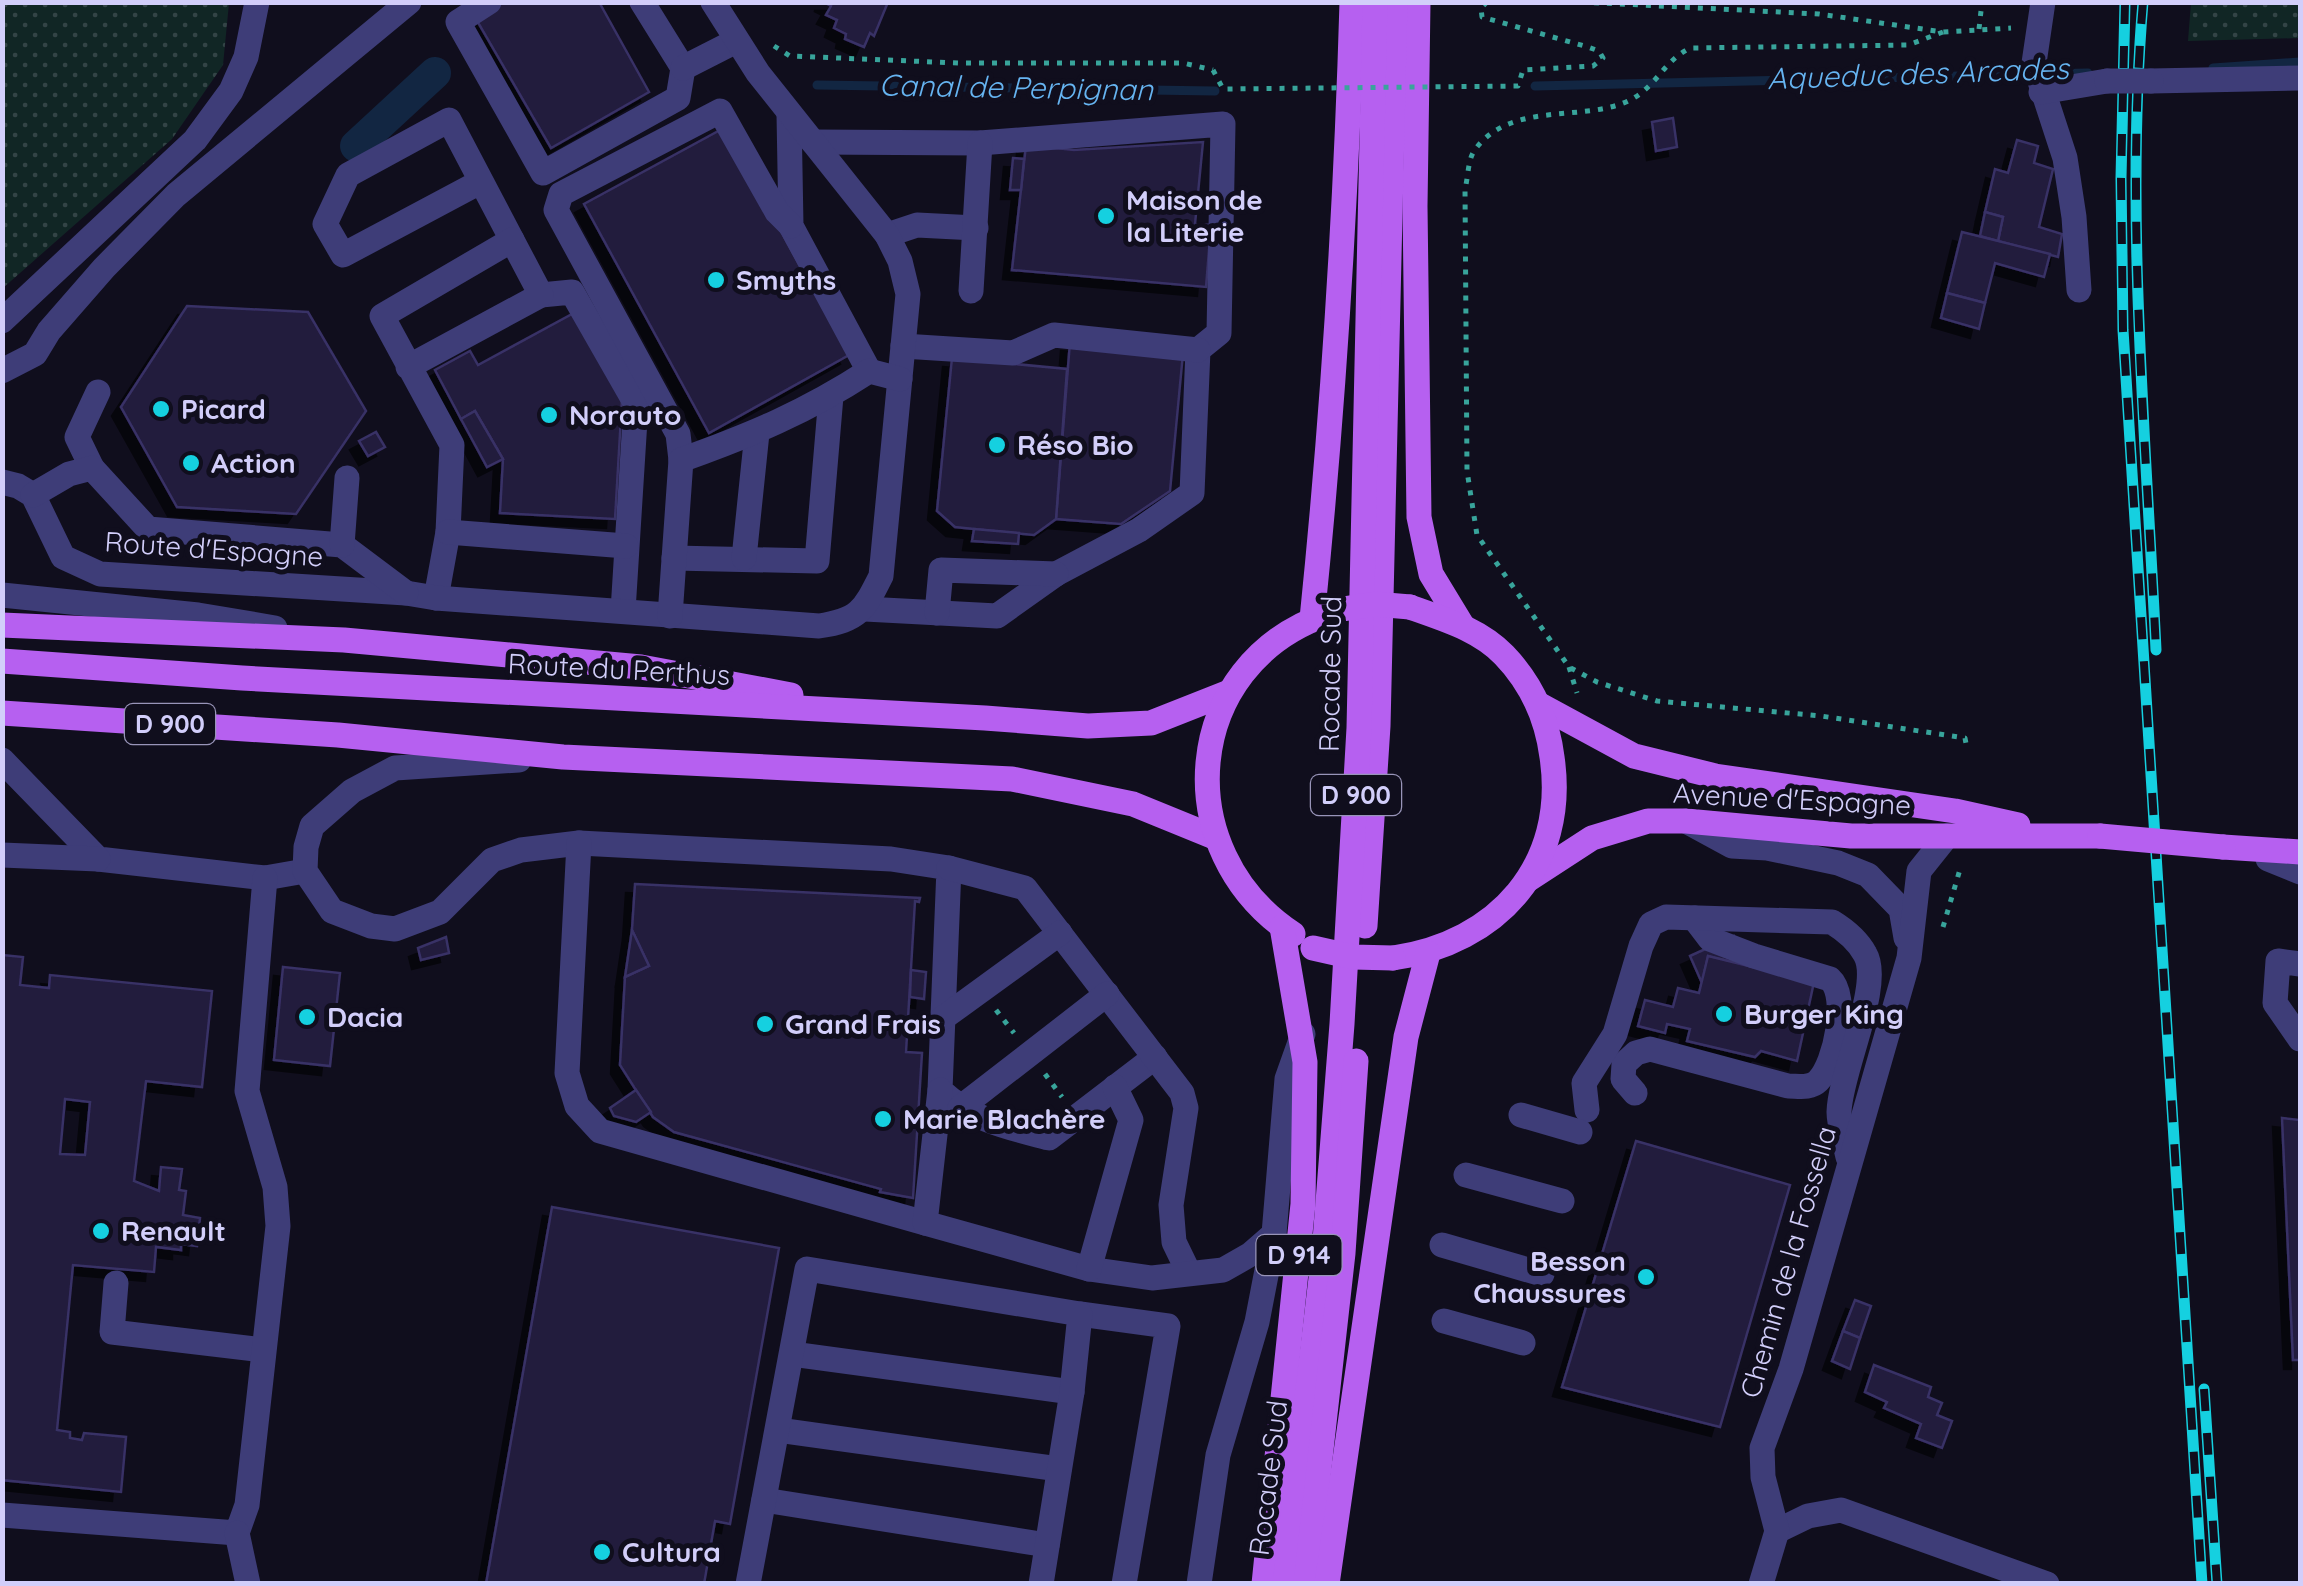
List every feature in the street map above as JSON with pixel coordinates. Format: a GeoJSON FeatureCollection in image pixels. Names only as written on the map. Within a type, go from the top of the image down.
{"type":"FeatureCollection","features":[{"type":"Feature","properties":{"kind":"main road","name":"Rocade Sud"},"geometry":{"type":"LineString","coordinates":[[1312,619],[1335,387],[1345,231],[1352,2]]}},
{"type":"Feature","properties":{"kind":"main road","name":"Rocade Sud"},"geometry":{"type":"LineString","coordinates":[[1285,1584],[1324,1253],[1360,728],[1375,2]]}},
{"type":"Feature","properties":{"kind":"main road","name":"Rocade Sud"},"geometry":{"type":"LineString","coordinates":[[1306,1584],[1343,1252],[1378,726],[1395,2]]}},
{"type":"Feature","properties":{"kind":"main road"},"geometry":{"type":"LineString","coordinates":[[1418,2],[1414,206],[1419,517],[1431,574],[1462,626]]}},
{"type":"Feature","properties":{"kind":"main road"},"geometry":{"type":"LineString","coordinates":[[1375,604],[1410,607],[1462,626],[1504,655],[1540,704],[1547,722],[1557,791],[1549,835],[1529,879],[1494,918],[1428,953],[1393,958],[1353,957],[1314,948],[1282,927],[1235,880],[1214,837],[1206,764],[1227,693],[1248,666],[1279,638],[1312,619],[1343,609],[1375,604]]}},
{"type":"Feature","properties":{"kind":"main road"},"geometry":{"type":"LineString","coordinates":[[2,625],[344,640],[641,667],[894,714]]}},
{"type":"Feature","properties":{"kind":"main road","name":"Route du Perthus"},"geometry":{"type":"LineString","coordinates":[[2,661],[1088,726],[1151,723],[1227,693]]}},
{"type":"Feature","properties":{"kind":"main road","name":"Avenue d'Espagne"},"geometry":{"type":"LineString","coordinates":[[1540,704],[1634,756],[1715,776],[1955,811],[2067,836]]}},
{"type":"Feature","properties":{"kind":"main road","name":"D 900"},"geometry":{"type":"LineString","coordinates":[[2,712],[338,735],[562,757],[1012,779],[1132,804],[1214,837]]}},
{"type":"Feature","properties":{"kind":"main road","name":"Avenue d'Espagne"},"geometry":{"type":"LineString","coordinates":[[1529,879],[1592,838],[1648,821],[1850,836],[2100,836],[2246,852],[2300,852]]}},
{"type":"Feature","properties":{"kind":"main road","name":"Avenue d'Espagne"},"geometry":{"type":"LineString","coordinates":[[2246,852],[2300,868]]}},
{"type":"Feature","properties":{"kind":"main road","name":"D 914"},"geometry":{"type":"LineString","coordinates":[[1264,1584],[1304,1204],[1306,1062],[1282,927]]}},
{"type":"Feature","properties":{"kind":"main road","name":"D 914"},"geometry":{"type":"LineString","coordinates":[[1327,1584],[1406,1037],[1428,953]]}},
{"type":"Feature","properties":{"kind":"street"},"geometry":{"type":"LineString","coordinates":[[2,321],[195,140],[231,90],[246,57],[256,2]]}},
{"type":"Feature","properties":{"kind":"street"},"geometry":{"type":"LineString","coordinates":[[2,382],[35,354],[49,331],[93,281],[176,194],[409,2]]}},
{"type":"Feature","properties":{"kind":"street"},"geometry":{"type":"LineString","coordinates":[[489,2],[458,22],[543,173],[678,98],[684,68],[642,2]]}},
{"type":"Feature","properties":{"kind":"street"},"geometry":{"type":"LineString","coordinates":[[713,2],[788,114],[886,235],[900,261],[908,294],[881,576],[865,609],[997,616],[1056,574],[1139,530],[1192,493],[1198,350]]}},
{"type":"Feature","properties":{"kind":"street"},"geometry":{"type":"LineString","coordinates":[[1351,47],[1375,2]]}},
{"type":"Feature","properties":{"kind":"street"},"geometry":{"type":"LineString","coordinates":[[2041,15],[2034,63],[2065,158],[2079,290]]}},
{"type":"Feature","properties":{"kind":"street"},"geometry":{"type":"LineString","coordinates":[[684,68],[736,40]]}},
{"type":"Feature","properties":{"kind":"street"},"geometry":{"type":"LineString","coordinates":[[2042,92],[2106,81],[2300,78]]}},
{"type":"Feature","properties":{"kind":"street"},"geometry":{"type":"LineString","coordinates":[[670,616],[681,460],[678,434],[556,210],[561,194],[720,110],[777,212],[792,226],[869,371]]}},
{"type":"Feature","properties":{"kind":"street"},"geometry":{"type":"LineString","coordinates":[[788,114],[792,226]]}},
{"type":"Feature","properties":{"kind":"street"},"geometry":{"type":"LineString","coordinates":[[480,182],[343,255],[325,224],[348,175],[449,120],[541,296]]}},
{"type":"Feature","properties":{"kind":"street"},"geometry":{"type":"LineString","coordinates":[[814,142],[980,142],[1223,124],[1219,333],[1198,350],[1054,335],[1012,353],[902,346]]}},
{"type":"Feature","properties":{"kind":"street"},"geometry":{"type":"LineString","coordinates":[[971,292],[980,142]]}},
{"type":"Feature","properties":{"kind":"street"},"geometry":{"type":"LineString","coordinates":[[886,235],[917,225],[976,228]]}},
{"type":"Feature","properties":{"kind":"street"},"geometry":{"type":"LineString","coordinates":[[436,598],[448,532],[452,445],[382,316],[512,240]]}},
{"type":"Feature","properties":{"kind":"street"},"geometry":{"type":"LineString","coordinates":[[408,366],[541,296],[572,292],[636,404],[623,611]]}},
{"type":"Feature","properties":{"kind":"street"},"geometry":{"type":"LineString","coordinates":[[2,371],[35,354]]}},
{"type":"Feature","properties":{"kind":"street"},"geometry":{"type":"LineString","coordinates":[[681,460],[756,434],[831,396],[869,371],[900,378]]}},
{"type":"Feature","properties":{"kind":"street"},"geometry":{"type":"LineString","coordinates":[[98,392],[77,437],[81,471],[148,528],[342,545],[406,592]]}},
{"type":"Feature","properties":{"kind":"street"},"geometry":{"type":"LineString","coordinates":[[674,558],[818,561],[831,396]]}},
{"type":"Feature","properties":{"kind":"street"},"geometry":{"type":"LineString","coordinates":[[744,558],[756,434]]}},
{"type":"Feature","properties":{"kind":"street"},"geometry":{"type":"LineString","coordinates":[[2,482],[33,495],[81,471]]}},
{"type":"Feature","properties":{"kind":"street"},"geometry":{"type":"LineString","coordinates":[[342,545],[347,478]]}},
{"type":"Feature","properties":{"kind":"street","name":"Route d'Espagne"},"geometry":{"type":"LineString","coordinates":[[33,495],[63,558],[100,574],[406,592],[436,598],[819,626],[844,622],[865,609]]}},
{"type":"Feature","properties":{"kind":"street"},"geometry":{"type":"LineString","coordinates":[[448,532],[626,546]]}},
{"type":"Feature","properties":{"kind":"street"},"geometry":{"type":"LineString","coordinates":[[937,613],[941,570],[1056,574]]}},
{"type":"Feature","properties":{"kind":"street"},"geometry":{"type":"LineString","coordinates":[[2,595],[198,615],[344,640]]}},
{"type":"Feature","properties":{"kind":"street"},"geometry":{"type":"LineString","coordinates":[[562,757],[395,768],[352,791],[312,826],[306,847],[306,871],[332,911],[371,926],[395,929],[440,912],[492,860],[521,850],[579,843],[891,860],[949,868],[1025,888],[1182,1093],[1186,1108],[1171,1205],[1174,1242],[1189,1273]]}},
{"type":"Feature","properties":{"kind":"street"},"geometry":{"type":"LineString","coordinates":[[2,760],[98,859]]}},
{"type":"Feature","properties":{"kind":"street","name":"Chemin de la Fossella"},"geometry":{"type":"LineString","coordinates":[[1686,821],[1732,846],[1767,848],[1838,863],[1868,874],[1901,909],[1910,958]]}},
{"type":"Feature","properties":{"kind":"street","name":"Chemin de la Fossella"},"geometry":{"type":"LineString","coordinates":[[1761,1584],[1776,1530],[1763,1476],[1762,1448],[1791,1369],[1910,958],[1920,871],[1947,836]]}},
{"type":"Feature","properties":{"kind":"street"},"geometry":{"type":"LineString","coordinates":[[579,843],[567,1073],[577,1106],[600,1131],[1088,1269],[1152,1278],[1222,1270],[1251,1254],[1274,1234]]}},
{"type":"Feature","properties":{"kind":"street"},"geometry":{"type":"LineString","coordinates":[[2,856],[98,859],[265,878],[306,871]]}},
{"type":"Feature","properties":{"kind":"street"},"geometry":{"type":"LineString","coordinates":[[925,1223],[940,1090],[949,868]]}},
{"type":"Feature","properties":{"kind":"street"},"geometry":{"type":"LineString","coordinates":[[248,1584],[237,1532],[247,1505],[278,1226],[275,1187],[247,1092],[265,878]]}},
{"type":"Feature","properties":{"kind":"street"},"geometry":{"type":"LineString","coordinates":[[1521,1115],[1583,1121],[1584,1083],[1615,1034],[1640,946],[1651,924],[1666,917],[1832,922],[1847,932],[1868,956],[1871,983],[1842,1086],[1839,1115],[1849,1162]]}},
{"type":"Feature","properties":{"kind":"street"},"geometry":{"type":"LineString","coordinates":[[1635,1094],[1623,1079],[1624,1064],[1636,1053],[1650,1049],[1788,1086],[1808,1087],[1820,1080],[1832,1053],[1841,1002],[1838,986],[1830,978],[1710,939],[1694,918]]}},
{"type":"Feature","properties":{"kind":"street"},"geometry":{"type":"LineString","coordinates":[[943,1018],[1060,934]]}},
{"type":"Feature","properties":{"kind":"street"},"geometry":{"type":"LineString","coordinates":[[2300,964],[2278,962],[2275,1004],[2300,1039]]}},
{"type":"Feature","properties":{"kind":"street"},"geometry":{"type":"LineString","coordinates":[[960,1108],[1106,994]]}},
{"type":"Feature","properties":{"kind":"street"},"geometry":{"type":"LineString","coordinates":[[1199,1584],[1218,1455],[1257,1322],[1274,1234],[1287,1079],[1302,1034]]}},
{"type":"Feature","properties":{"kind":"street"},"geometry":{"type":"LineString","coordinates":[[940,1090],[983,1121],[1049,1138],[1155,1057]]}},
{"type":"Feature","properties":{"kind":"street"},"geometry":{"type":"LineString","coordinates":[[1088,1269],[1131,1120],[1115,1087]]}},
{"type":"Feature","properties":{"kind":"street"},"geometry":{"type":"LineString","coordinates":[[1466,1175],[1562,1201]]}},
{"type":"Feature","properties":{"kind":"street"},"geometry":{"type":"LineString","coordinates":[[1442,1246],[1542,1274]]}},
{"type":"Feature","properties":{"kind":"street"},"geometry":{"type":"LineString","coordinates":[[751,1583],[807,1268],[1168,1326],[1124,1584]]}},
{"type":"Feature","properties":{"kind":"street"},"geometry":{"type":"LineString","coordinates":[[116,1283],[112,1332],[263,1350]]}},
{"type":"Feature","properties":{"kind":"street"},"geometry":{"type":"LineString","coordinates":[[1041,1584],[1072,1392],[1080,1314]]}},
{"type":"Feature","properties":{"kind":"street"},"geometry":{"type":"LineString","coordinates":[[1444,1321],[1523,1343]]}},
{"type":"Feature","properties":{"kind":"street"},"geometry":{"type":"LineString","coordinates":[[792,1354],[1072,1392]]}},
{"type":"Feature","properties":{"kind":"street"},"geometry":{"type":"LineString","coordinates":[[778,1430],[1059,1469]]}},
{"type":"Feature","properties":{"kind":"street"},"geometry":{"type":"LineString","coordinates":[[1321,1468],[1350,1436]]}},
{"type":"Feature","properties":{"kind":"street"},"geometry":{"type":"LineString","coordinates":[[764,1500],[1047,1545]]}},
{"type":"Feature","properties":{"kind":"street"},"geometry":{"type":"LineString","coordinates":[[1776,1530],[1808,1516],[1842,1510],[2047,1584]]}},
{"type":"Feature","properties":{"kind":"street"},"geometry":{"type":"LineString","coordinates":[[2,1515],[237,1532]]}},
{"type":"Feature","properties":{"kind":"path"},"geometry":{"type":"LineString","coordinates":[[773,46],[790,56],[959,63],[1183,63],[1213,70],[1222,89],[1518,86],[1522,70],[1593,66],[1602,58],[1599,51],[1588,47],[1482,17],[1481,8],[1487,2]]}},
{"type":"Feature","properties":{"kind":"path"},"geometry":{"type":"LineString","coordinates":[[1581,2],[1820,14],[1942,32],[1979,30],[2041,15]]}},
{"type":"Feature","properties":{"kind":"path"},"geometry":{"type":"LineString","coordinates":[[1979,30],[1982,2]]}},
{"type":"Feature","properties":{"kind":"path"},"geometry":{"type":"LineString","coordinates":[[1942,32],[1908,45],[1690,48],[1673,56],[1646,92],[1621,104],[1533,116],[1497,131],[1472,152],[1466,189],[1467,471],[1477,535],[1569,667],[1597,682],[1657,701],[1821,716],[1965,738],[1967,749]]}},
{"type":"Feature","properties":{"kind":"green space"},"geometry":{"type":"Polygon","coordinates":[[[3,2],[229,3],[223,65],[172,139],[3,288],[3,2]]]}},
{"type":"Feature","properties":{"kind":"green space"},"geometry":{"type":"Polygon","coordinates":[[[2191,3],[2300,3],[2300,38],[2188,41],[2191,3]]]}},
{"type":"Feature","properties":{"kind":"building"},"geometry":{"type":"Polygon","coordinates":[[[503,2],[599,2],[649,92],[551,148],[476,19],[503,2]]]}},
{"type":"Feature","properties":{"kind":"building"},"geometry":{"type":"Polygon","coordinates":[[[823,2],[888,2],[874,36],[870,33],[864,47],[845,39],[846,34],[834,28],[837,20],[826,15],[831,6],[823,2]]]}},
{"type":"Feature","properties":{"kind":"building"},"geometry":{"type":"Polygon","coordinates":[[[1673,118],[1677,147],[1656,151],[1652,122],[1673,118]]]}},
{"type":"Feature","properties":{"kind":"building","name":"Smyths"},"geometry":{"type":"Polygon","coordinates":[[[724,128],[849,355],[709,433],[584,204],[724,128]]]}},
{"type":"Feature","properties":{"kind":"building"},"geometry":{"type":"Polygon","coordinates":[[[2017,140],[2038,146],[2034,163],[2053,169],[2039,227],[2062,234],[2058,257],[1998,241],[2003,217],[1985,212],[1995,169],[2008,173],[2017,140]]]}},
{"type":"Feature","properties":{"kind":"building","name":"Maison de la Literie"},"geometry":{"type":"Polygon","coordinates":[[[1203,142],[1195,224],[1211,225],[1206,287],[1012,270],[1026,145],[1074,150],[1203,142]]]}},
{"type":"Feature","properties":{"kind":"building"},"geometry":{"type":"Polygon","coordinates":[[[1013,158],[1024,159],[1021,190],[1010,190],[1013,158]]]}},
{"type":"Feature","properties":{"kind":"building"},"geometry":{"type":"Polygon","coordinates":[[[1985,212],[2003,217],[1998,241],[1980,236],[1985,212]]]}},
{"type":"Feature","properties":{"kind":"building"},"geometry":{"type":"Polygon","coordinates":[[[1962,232],[2050,254],[2044,277],[1995,263],[1985,303],[1947,293],[1962,232]]]}},
{"type":"Feature","properties":{"kind":"building"},"geometry":{"type":"Polygon","coordinates":[[[1947,293],[1985,303],[1979,329],[1941,318],[1947,293]]]}},
{"type":"Feature","properties":{"kind":"building"},"geometry":{"type":"Polygon","coordinates":[[[187,306],[308,312],[366,411],[296,514],[177,507],[121,407],[187,306]]]}},
{"type":"Feature","properties":{"kind":"building","name":"Norauto"},"geometry":{"type":"Polygon","coordinates":[[[574,313],[622,399],[615,519],[500,513],[503,459],[475,411],[461,419],[435,370],[470,351],[478,365],[574,313]]]}},
{"type":"Feature","properties":{"kind":"building"},"geometry":{"type":"Polygon","coordinates":[[[1070,342],[1183,353],[1170,491],[1121,524],[1056,519],[1070,342]]]}},
{"type":"Feature","properties":{"kind":"building"},"geometry":{"type":"Polygon","coordinates":[[[952,358],[1067,369],[1056,519],[1034,535],[955,527],[937,511],[952,358]]]}},
{"type":"Feature","properties":{"kind":"building"},"geometry":{"type":"Polygon","coordinates":[[[475,411],[503,459],[487,467],[461,419],[475,411]]]}},
{"type":"Feature","properties":{"kind":"building"},"geometry":{"type":"Polygon","coordinates":[[[376,432],[385,447],[368,456],[359,441],[376,432]]]}},
{"type":"Feature","properties":{"kind":"building"},"geometry":{"type":"Polygon","coordinates":[[[974,529],[1019,533],[1018,544],[972,541],[974,529]]]}},
{"type":"Feature","properties":{"kind":"building","name":"Grand Frais"},"geometry":{"type":"Polygon","coordinates":[[[635,884],[920,898],[915,901],[906,1052],[922,1053],[913,1198],[880,1192],[881,1189],[674,1132],[653,1117],[620,1065],[625,977],[649,966],[632,930],[635,884]]]}},
{"type":"Feature","properties":{"kind":"building"},"geometry":{"type":"Polygon","coordinates":[[[632,930],[649,966],[625,977],[632,930]]]}},
{"type":"Feature","properties":{"kind":"building"},"geometry":{"type":"Polygon","coordinates":[[[1734,936],[1747,966],[1708,956],[1702,983],[1690,956],[1734,936]]]}},
{"type":"Feature","properties":{"kind":"building"},"geometry":{"type":"Polygon","coordinates":[[[446,937],[449,953],[421,960],[418,948],[446,937]]]}},
{"type":"Feature","properties":{"kind":"building","name":"Renault"},"geometry":{"type":"Polygon","coordinates":[[[2,955],[23,957],[20,985],[49,988],[50,975],[212,991],[202,1087],[146,1081],[134,1181],[159,1191],[161,1167],[182,1169],[179,1190],[186,1191],[183,1215],[200,1218],[197,1246],[181,1244],[181,1250],[156,1247],[154,1272],[73,1265],[57,1430],[82,1440],[84,1433],[126,1437],[121,1492],[2,1480],[2,955]],[[65,1099],[60,1154],[85,1155],[90,1102],[65,1099]]]}},
{"type":"Feature","properties":{"kind":"building","name":"Burger King"},"geometry":{"type":"Polygon","coordinates":[[[1708,956],[1814,982],[1797,1061],[1761,1051],[1755,1057],[1687,1041],[1690,1029],[1667,1024],[1665,1033],[1638,1026],[1645,1000],[1673,1007],[1678,988],[1699,993],[1708,956]]]}},
{"type":"Feature","properties":{"kind":"building","name":"Dacia"},"geometry":{"type":"Polygon","coordinates":[[[283,967],[340,973],[330,1066],[274,1060],[283,967]]]}},
{"type":"Feature","properties":{"kind":"building"},"geometry":{"type":"Polygon","coordinates":[[[911,970],[926,972],[924,999],[910,997],[911,970]]]}},
{"type":"Feature","properties":{"kind":"building"},"geometry":{"type":"Polygon","coordinates":[[[636,1090],[651,1112],[636,1122],[614,1116],[610,1108],[636,1090]]]}},
{"type":"Feature","properties":{"kind":"building"},"geometry":{"type":"Polygon","coordinates":[[[2282,1118],[2300,1120],[2300,1360],[2293,1360],[2282,1118]]]}},
{"type":"Feature","properties":{"kind":"building"},"geometry":{"type":"Polygon","coordinates":[[[1636,1141],[1790,1185],[1720,1427],[1562,1387],[1636,1141]]]}},
{"type":"Feature","properties":{"kind":"building"},"geometry":{"type":"Polygon","coordinates":[[[552,1207],[779,1248],[730,1524],[715,1521],[704,1584],[486,1584],[552,1207]]]}},
{"type":"Feature","properties":{"kind":"building"},"geometry":{"type":"Polygon","coordinates":[[[1855,1300],[1871,1306],[1860,1338],[1843,1331],[1855,1300]]]}},
{"type":"Feature","properties":{"kind":"building"},"geometry":{"type":"Polygon","coordinates":[[[1843,1331],[1860,1338],[1850,1369],[1832,1361],[1843,1331]]]}},
{"type":"Feature","properties":{"kind":"building"},"geometry":{"type":"Polygon","coordinates":[[[1874,1365],[1931,1387],[1928,1397],[1942,1403],[1937,1415],[1952,1421],[1942,1448],[1916,1438],[1921,1424],[1884,1408],[1887,1402],[1865,1392],[1874,1365]]]}},
{"type":"Feature","properties":{"kind":"waterway","name":"Aqueduc des Arcades"},"geometry":{"type":"LineString","coordinates":[[2213,68],[2300,62]]}},
{"type":"Feature","properties":{"kind":"waterway","name":"Canal de Perpignan"},"geometry":{"type":"LineString","coordinates":[[356,146],[435,73]]}},
{"type":"Feature","properties":{"kind":"waterway","name":"Aqueduc des Arcades"},"geometry":{"type":"LineString","coordinates":[[1535,86],[2088,73]]}},
{"type":"Feature","properties":{"kind":"waterway","name":"Canal de Perpignan"},"geometry":{"type":"LineString","coordinates":[[817,85],[1215,91]]}},
{"type":"Feature","properties":{"kind":"railway"},"geometry":{"type":"LineString","coordinates":[[2125,2],[2123,330],[2202,1584]]}},
{"type":"Feature","properties":{"kind":"railway"},"geometry":{"type":"LineString","coordinates":[[2143,2],[2138,82],[2137,244],[2156,650]]}},
{"type":"Feature","properties":{"kind":"railway"},"geometry":{"type":"LineString","coordinates":[[2204,1389],[2217,1584]]}},
{"type":"Feature","properties":{"kind":"place","name":"Maison de la Literie"},"geometry":{"type":"Point","coordinates":[1106,216]}},
{"type":"Feature","properties":{"kind":"place","name":"Smyths"},"geometry":{"type":"Point","coordinates":[716,280]}},
{"type":"Feature","properties":{"kind":"place","name":"Picard"},"geometry":{"type":"Point","coordinates":[161,409]}},
{"type":"Feature","properties":{"kind":"place","name":"Norauto"},"geometry":{"type":"Point","coordinates":[549,415]}},
{"type":"Feature","properties":{"kind":"place","name":"Réso Bio"},"geometry":{"type":"Point","coordinates":[997,445]}},
{"type":"Feature","properties":{"kind":"place","name":"Action"},"geometry":{"type":"Point","coordinates":[191,463]}},
{"type":"Feature","properties":{"kind":"place","name":"Burger King"},"geometry":{"type":"Point","coordinates":[1724,1014]}},
{"type":"Feature","properties":{"kind":"place","name":"Dacia"},"geometry":{"type":"Point","coordinates":[307,1017]}},
{"type":"Feature","properties":{"kind":"place","name":"Grand Frais"},"geometry":{"type":"Point","coordinates":[765,1024]}},
{"type":"Feature","properties":{"kind":"place","name":"Marie Blachère"},"geometry":{"type":"Point","coordinates":[883,1119]}},
{"type":"Feature","properties":{"kind":"place","name":"Renault"},"geometry":{"type":"Point","coordinates":[101,1231]}},
{"type":"Feature","properties":{"kind":"place","name":"Besson Chaussures"},"geometry":{"type":"Point","coordinates":[1646,1277]}},
{"type":"Feature","properties":{"kind":"place","name":"Cultura"},"geometry":{"type":"Point","coordinates":[602,1552]}}]}
